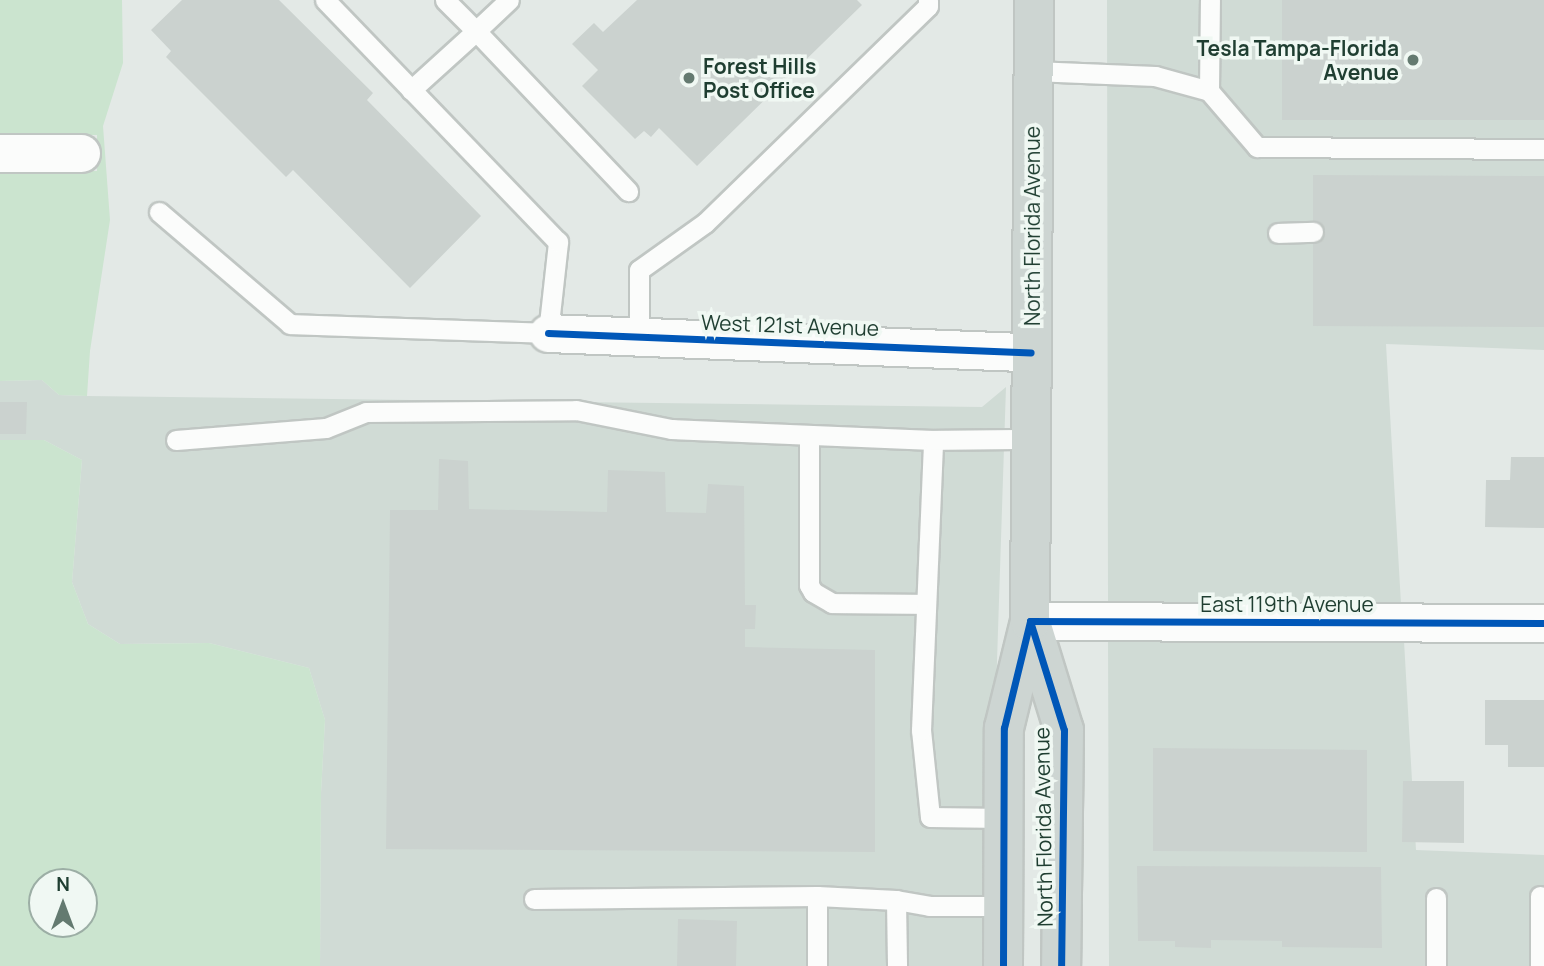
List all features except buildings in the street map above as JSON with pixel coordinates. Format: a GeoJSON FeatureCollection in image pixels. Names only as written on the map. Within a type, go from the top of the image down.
{"type":"FeatureCollection","features":[{"type":"Feature","properties":{"kind":"main road","name":"North Florida Avenue"},"geometry":{"type":"LineString","coordinates":[[1003,966],[1004,728],[1030,621],[1034,0]]}},
{"type":"Feature","properties":{"kind":"main road","name":"North Florida Avenue"},"geometry":{"type":"LineString","coordinates":[[1030,621],[1063,730],[1061,966]]}},
{"type":"Feature","properties":{"kind":"street"},"geometry":{"type":"LineString","coordinates":[[0,153],[81,153]]}},
{"type":"Feature","properties":{"kind":"street","name":"West 121st Avenue"},"geometry":{"type":"LineString","coordinates":[[548,333],[1031,352]]}},
{"type":"Feature","properties":{"kind":"street","name":"East 119th Avenue"},"geometry":{"type":"LineString","coordinates":[[1030,621],[1544,623]]}},
{"type":"Feature","properties":{"kind":"lane"},"geometry":{"type":"LineString","coordinates":[[159,212],[290,324],[548,333],[558,242],[325,0]]}},
{"type":"Feature","properties":{"kind":"lane"},"geometry":{"type":"LineString","coordinates":[[445,0],[628,191]]}},
{"type":"Feature","properties":{"kind":"lane"},"geometry":{"type":"LineString","coordinates":[[411,90],[509,0]]}},
{"type":"Feature","properties":{"kind":"lane"},"geometry":{"type":"LineString","coordinates":[[639,337],[639,270],[705,223],[928,6],[928,0]]}},
{"type":"Feature","properties":{"kind":"lane"},"geometry":{"type":"LineString","coordinates":[[1209,91],[1210,0]]}},
{"type":"Feature","properties":{"kind":"lane"},"geometry":{"type":"LineString","coordinates":[[1034,71],[1156,76],[1209,91],[1257,146],[1544,149]]}},
{"type":"Feature","properties":{"kind":"lane"},"geometry":{"type":"LineString","coordinates":[[1278,233],[1313,232]]}},
{"type":"Feature","properties":{"kind":"lane"},"geometry":{"type":"LineString","coordinates":[[176,440],[326,428],[366,412],[562,410],[671,429],[933,440],[1031,439]]}},
{"type":"Feature","properties":{"kind":"lane"},"geometry":{"type":"LineString","coordinates":[[808,436],[809,585],[813,592],[832,603],[926,604]]}},
{"type":"Feature","properties":{"kind":"lane"},"geometry":{"type":"LineString","coordinates":[[933,440],[921,730],[930,817],[1004,818]]}},
{"type":"Feature","properties":{"kind":"lane"},"geometry":{"type":"LineString","coordinates":[[534,899],[817,896],[896,900],[929,906],[1003,906]]}},
{"type":"Feature","properties":{"kind":"lane"},"geometry":{"type":"LineString","coordinates":[[817,896],[817,966]]}},
{"type":"Feature","properties":{"kind":"lane"},"geometry":{"type":"LineString","coordinates":[[1540,896],[1541,966]]}},
{"type":"Feature","properties":{"kind":"lane"},"geometry":{"type":"LineString","coordinates":[[1436,898],[1436,966]]}},
{"type":"Feature","properties":{"kind":"lane"},"geometry":{"type":"LineString","coordinates":[[896,900],[897,966]]}},
{"type":"Feature","properties":{"kind":"shaded area"},"geometry":{"type":"Polygon","coordinates":[[[1107,0],[1544,0],[1544,350],[1386,344],[1401,604],[1108,603],[1107,0]]]}},
{"type":"Feature","properties":{"kind":"shaded area"},"geometry":{"type":"Polygon","coordinates":[[[42,380],[59,395],[87,396],[982,407],[1006,387],[987,966],[320,966],[321,793],[325,720],[309,668],[209,643],[120,644],[88,624],[72,582],[82,460],[44,440],[0,440],[0,381],[42,380]]]}},
{"type":"Feature","properties":{"kind":"shaded area"},"geometry":{"type":"Polygon","coordinates":[[[1108,639],[1404,641],[1416,850],[1544,855],[1544,966],[1109,966],[1108,639]]]}},
{"type":"Feature","properties":{"kind":"green space"},"geometry":{"type":"Polygon","coordinates":[[[0,0],[122,0],[123,63],[103,126],[110,220],[90,351],[87,396],[59,395],[42,380],[0,381],[0,171],[97,171],[97,135],[0,135],[0,0]]]}},
{"type":"Feature","properties":{"kind":"green space"},"geometry":{"type":"Polygon","coordinates":[[[0,440],[44,440],[82,460],[72,582],[88,624],[120,644],[209,643],[309,668],[325,720],[321,793],[320,966],[0,966],[0,440]]]}},
{"type":"Feature","properties":{"kind":"cycle path"},"geometry":{"type":"LineString","coordinates":[[548,333],[1031,352]]}},
{"type":"Feature","properties":{"kind":"cycle path"},"geometry":{"type":"LineString","coordinates":[[1030,621],[1544,623]]}},
{"type":"Feature","properties":{"kind":"cycle path"},"geometry":{"type":"LineString","coordinates":[[1030,621],[1064,730],[1061,966]]}},
{"type":"Feature","properties":{"kind":"cycle path"},"geometry":{"type":"LineString","coordinates":[[1003,966],[1004,728],[1030,621]]}},
{"type":"Feature","properties":{"kind":"place","name":"Tesla Tampa-Florida Avenue"},"geometry":{"type":"Point","coordinates":[1413,60]}},
{"type":"Feature","properties":{"kind":"place","name":"Forest Hills Post Office"},"geometry":{"type":"Point","coordinates":[689,78]}}]}
